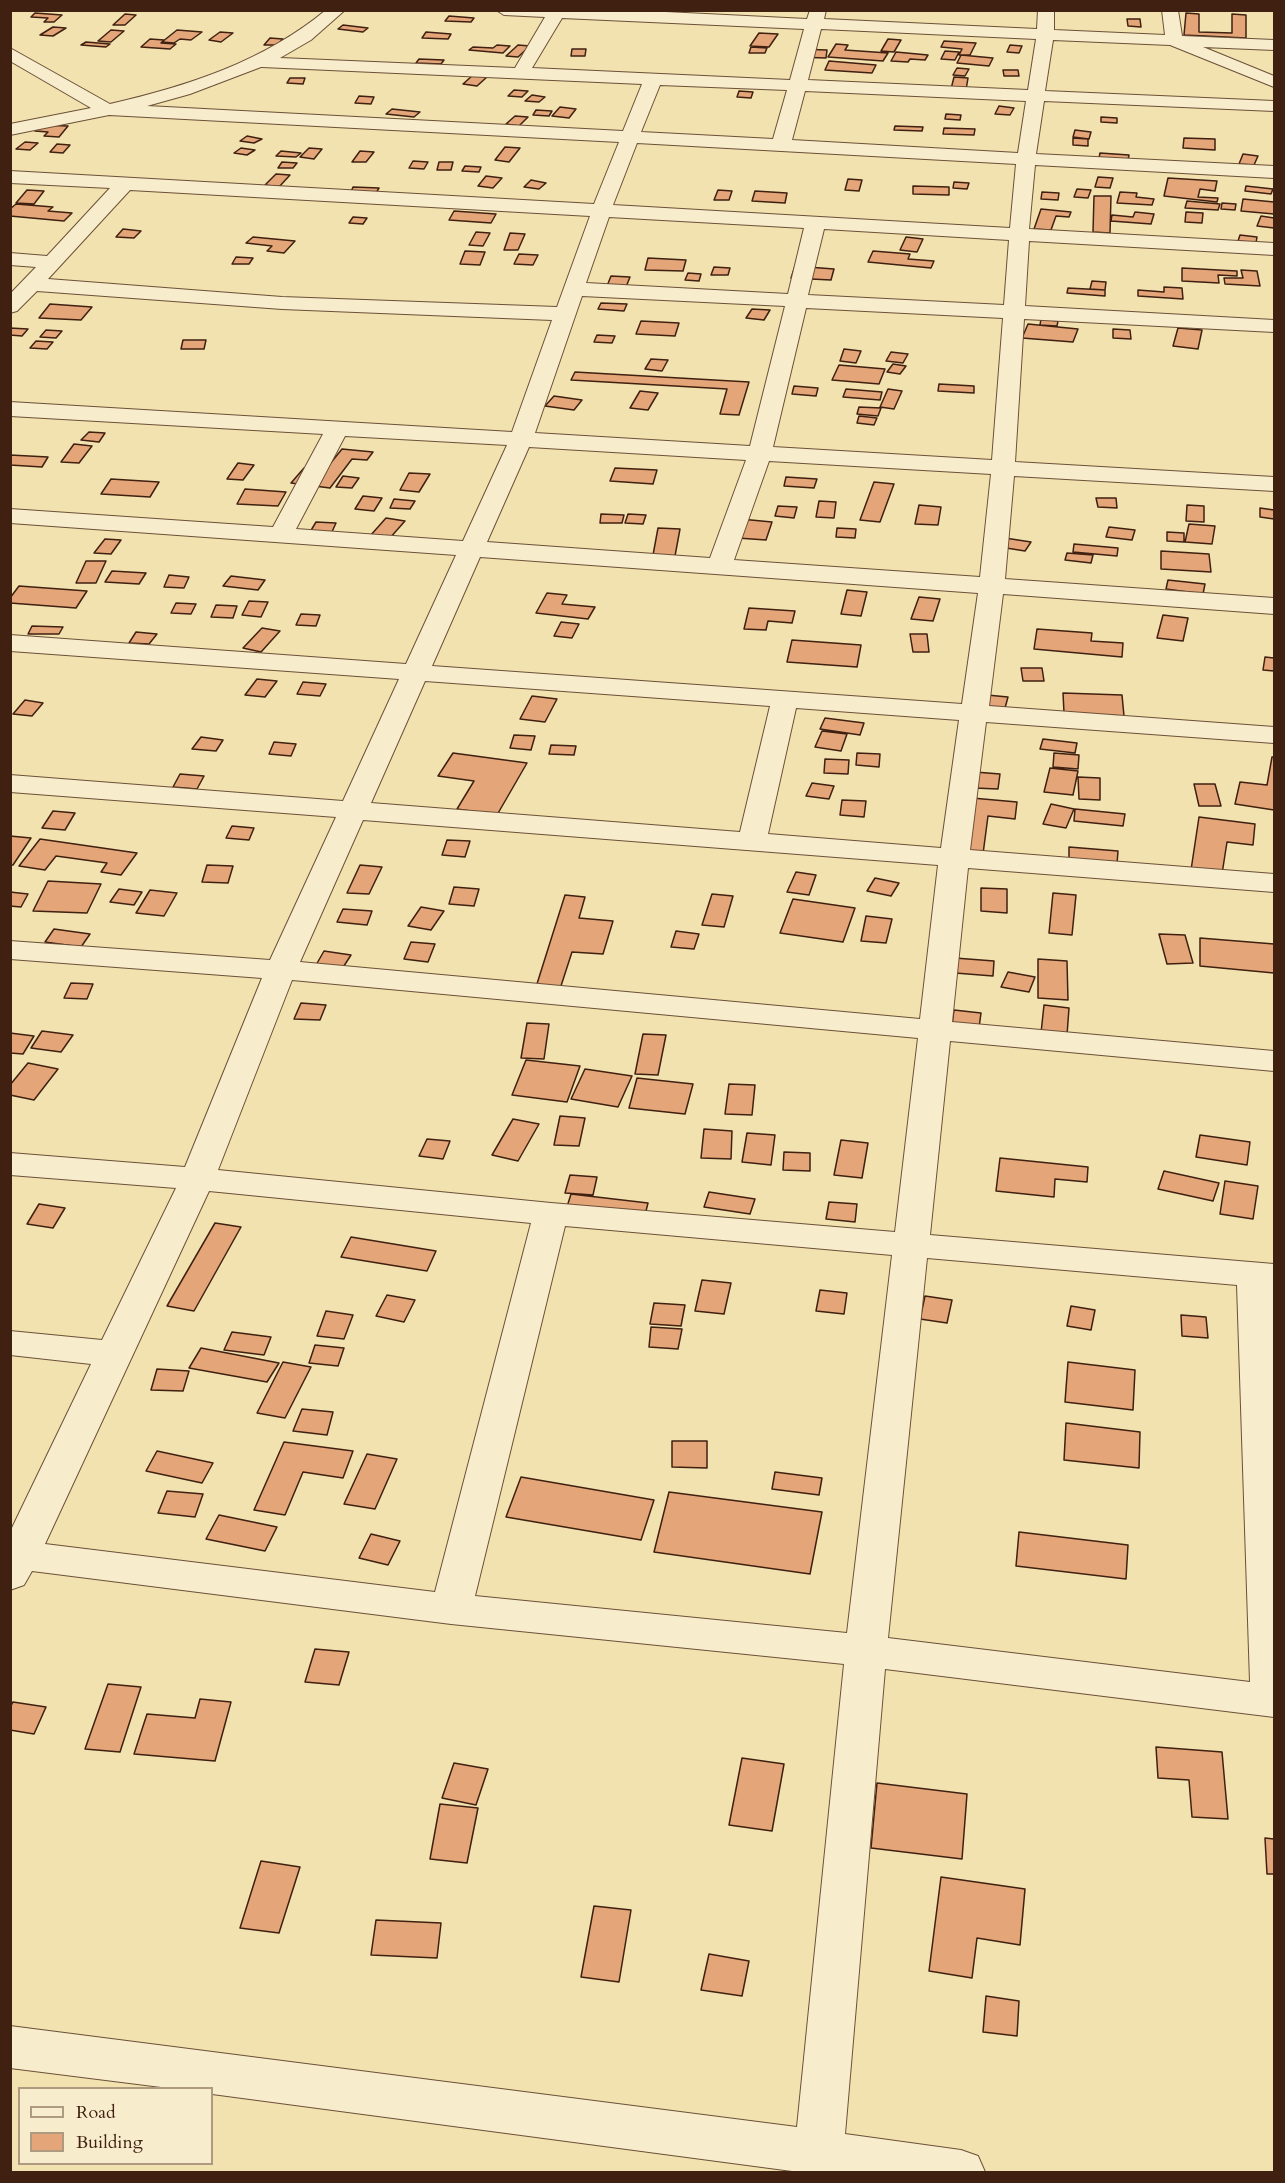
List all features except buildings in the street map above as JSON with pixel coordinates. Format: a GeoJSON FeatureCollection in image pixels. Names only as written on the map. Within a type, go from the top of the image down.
{"type":"FeatureCollection","features":[{"type":"Feature","properties":{"kind":"street"},"geometry":{"type":"LineString","coordinates":[[10,130],[106,110],[225,77],[262,62],[316,30],[337,10]]}},
{"type":"Feature","properties":{"kind":"street"},"geometry":{"type":"LineString","coordinates":[[504,10],[816,18],[1045,36],[1275,45]]}},
{"type":"Feature","properties":{"kind":"street"},"geometry":{"type":"LineString","coordinates":[[818,2162],[866,1651],[954,857],[992,584],[1004,470],[1026,159],[1045,36],[1046,10]]}},
{"type":"Feature","properties":{"kind":"street"},"geometry":{"type":"LineString","coordinates":[[1170,10],[1174,41]]}},
{"type":"Feature","properties":{"kind":"street"},"geometry":{"type":"LineString","coordinates":[[521,73],[556,13]]}},
{"type":"Feature","properties":{"kind":"street"},"geometry":{"type":"LineString","coordinates":[[781,145],[816,18]]}},
{"type":"Feature","properties":{"kind":"street"},"geometry":{"type":"LineString","coordinates":[[1174,41],[1275,82]]}},
{"type":"Feature","properties":{"kind":"street"},"geometry":{"type":"LineString","coordinates":[[10,53],[106,110],[1275,172]]}},
{"type":"Feature","properties":{"kind":"street"},"geometry":{"type":"LineString","coordinates":[[262,62],[1275,106]]}},
{"type":"Feature","properties":{"kind":"street"},"geometry":{"type":"LineString","coordinates":[[10,1164],[197,1179],[551,1214],[1265,1275],[1273,1701],[866,1651],[451,1609],[14,1561],[197,1179],[281,970],[521,438],[601,212],[653,79]]}},
{"type":"Feature","properties":{"kind":"street"},"geometry":{"type":"LineString","coordinates":[[10,177],[1275,249]]}},
{"type":"Feature","properties":{"kind":"street"},"geometry":{"type":"LineString","coordinates":[[10,307],[125,184]]}},
{"type":"Feature","properties":{"kind":"street"},"geometry":{"type":"LineString","coordinates":[[720,565],[760,454],[815,224]]}},
{"type":"Feature","properties":{"kind":"street"},"geometry":{"type":"LineString","coordinates":[[10,259],[52,262]]}},
{"type":"Feature","properties":{"kind":"street"},"geometry":{"type":"LineString","coordinates":[[32,284],[282,303],[565,314]]}},
{"type":"Feature","properties":{"kind":"street"},"geometry":{"type":"LineString","coordinates":[[574,289],[1275,326]]}},
{"type":"Feature","properties":{"kind":"street"},"geometry":{"type":"LineString","coordinates":[[13,412],[521,438],[1004,470],[1275,484]]}},
{"type":"Feature","properties":{"kind":"street"},"geometry":{"type":"LineString","coordinates":[[281,535],[338,428]]}},
{"type":"Feature","properties":{"kind":"street"},"geometry":{"type":"LineString","coordinates":[[10,516],[992,584],[1275,606]]}},
{"type":"Feature","properties":{"kind":"street"},"geometry":{"type":"LineString","coordinates":[[10,643],[1275,735]]}},
{"type":"Feature","properties":{"kind":"street"},"geometry":{"type":"LineString","coordinates":[[752,841],[785,699]]}},
{"type":"Feature","properties":{"kind":"street"},"geometry":{"type":"LineString","coordinates":[[10,783],[1275,883]]}},
{"type":"Feature","properties":{"kind":"street"},"geometry":{"type":"LineString","coordinates":[[10,950],[281,970],[935,1032],[1275,1061]]}},
{"type":"Feature","properties":{"kind":"street"},"geometry":{"type":"LineString","coordinates":[[451,1609],[551,1214]]}},
{"type":"Feature","properties":{"kind":"street"},"geometry":{"type":"LineString","coordinates":[[10,1344],[114,1354]]}},
{"type":"Feature","properties":{"kind":"street"},"geometry":{"type":"LineString","coordinates":[[10,2047],[818,2162],[961,2172]]}}]}
